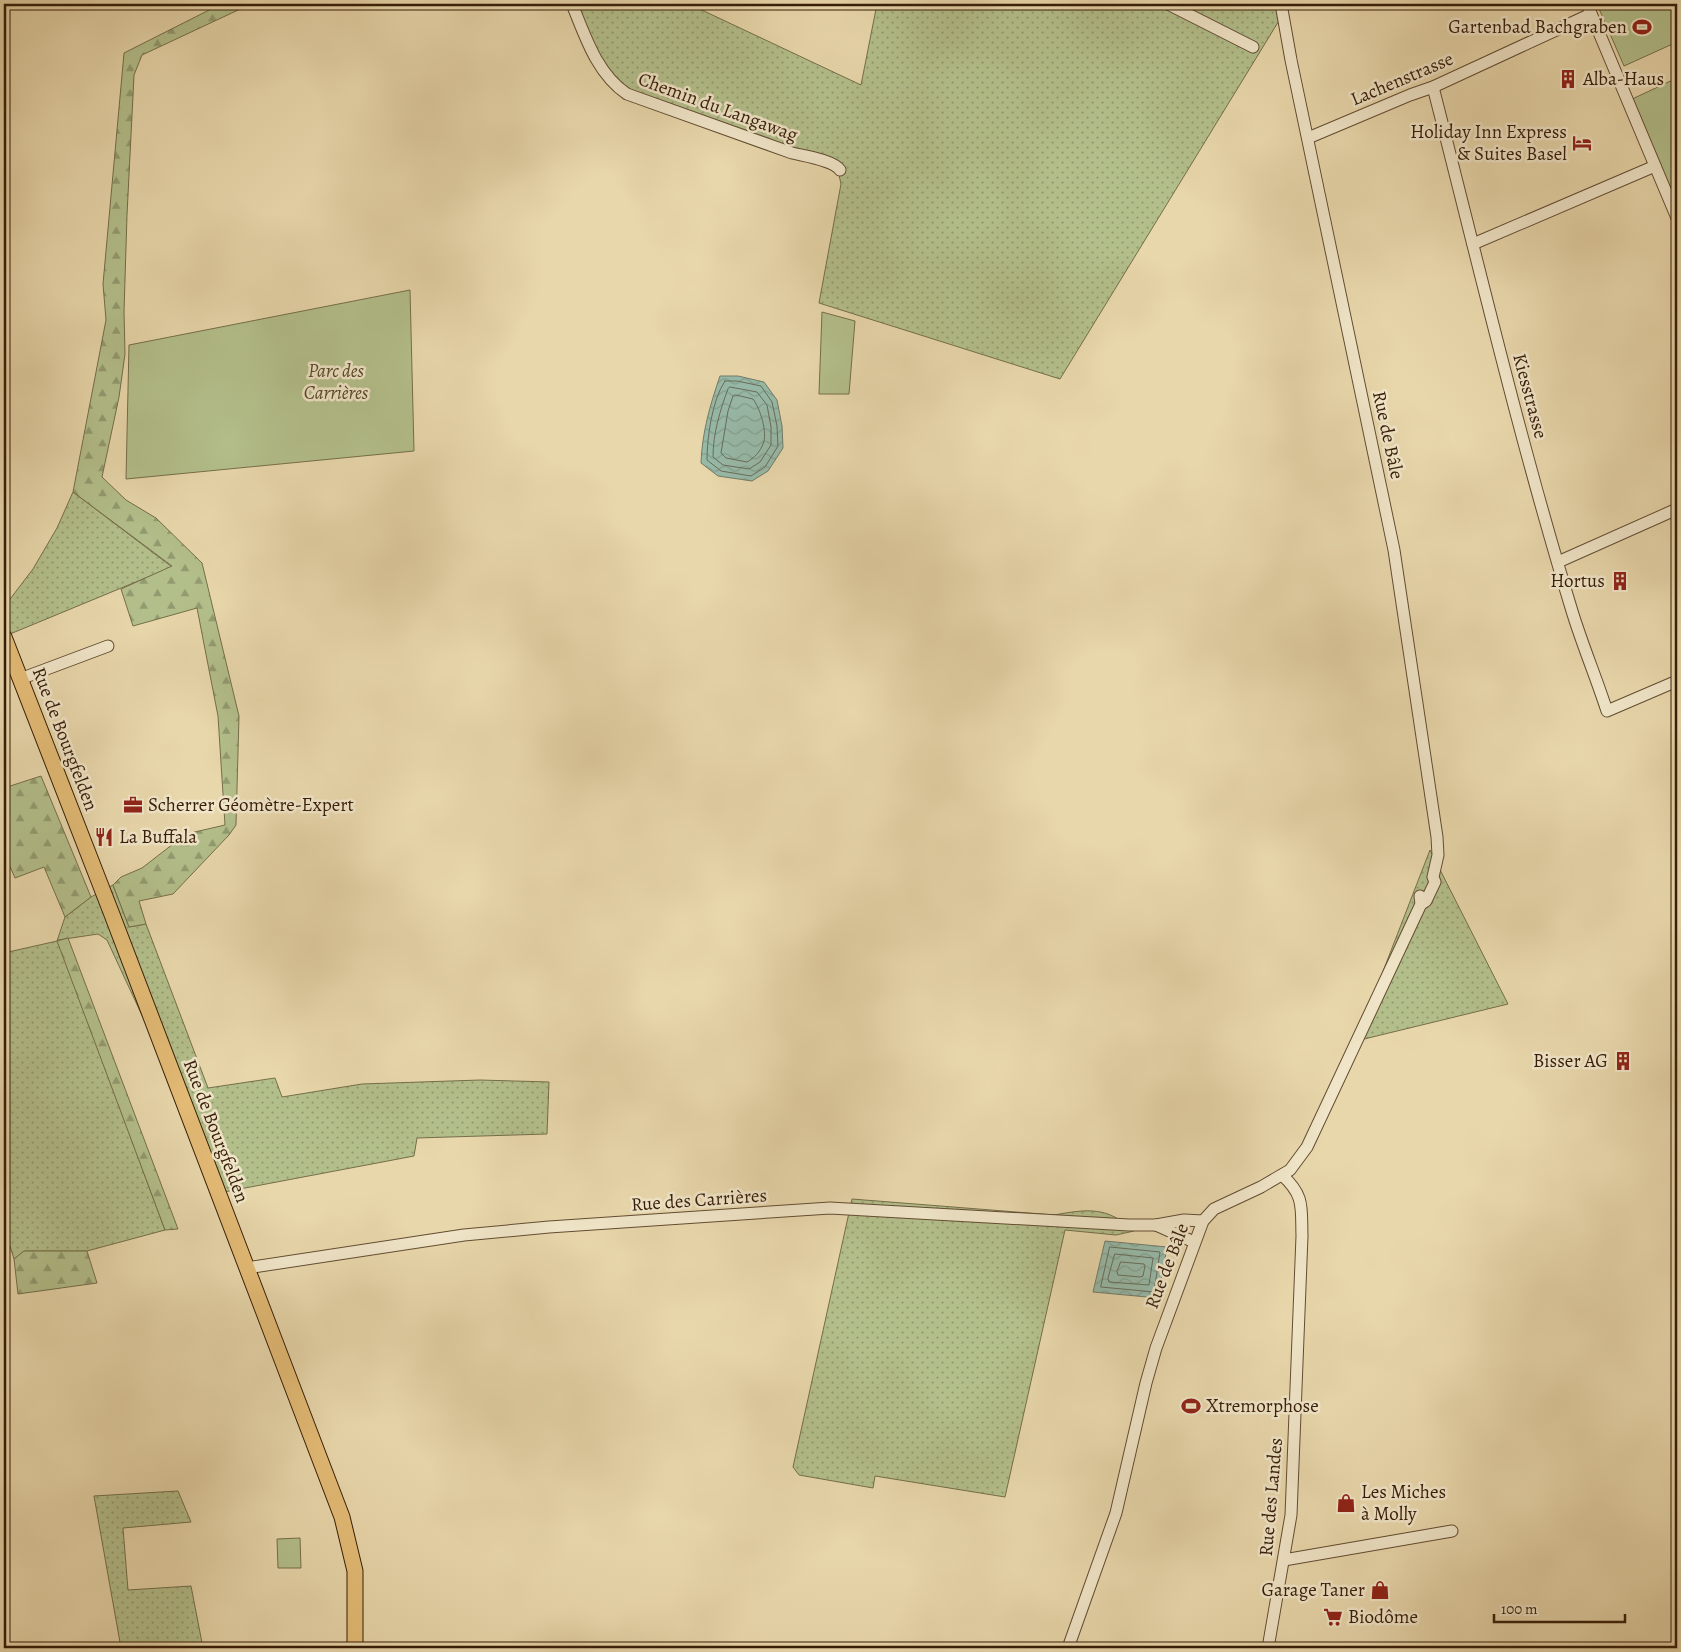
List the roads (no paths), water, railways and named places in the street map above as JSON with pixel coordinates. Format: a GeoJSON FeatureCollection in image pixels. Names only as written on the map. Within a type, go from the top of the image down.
{"type":"FeatureCollection","features":[{"type":"Feature","properties":{"kind":"main road","name":"Rue de Bourgfelden"},"geometry":{"type":"LineString","coordinates":[[4,636],[342,1517],[355,1571],[355,1648]]}},
{"type":"Feature","properties":{"kind":"street","name":"Chemin du Langawag"},"geometry":{"type":"LineString","coordinates":[[572,4],[596,58],[611,81],[627,94],[792,153],[838,166],[840,170]]}},
{"type":"Feature","properties":{"kind":"street"},"geometry":{"type":"LineString","coordinates":[[1168,4],[1253,47]]}},
{"type":"Feature","properties":{"kind":"street","name":"Rue de Bâle"},"geometry":{"type":"LineString","coordinates":[[1068,1648],[1116,1513],[1151,1365],[1203,1221],[1214,1209],[1261,1187],[1290,1170],[1307,1147],[1421,904],[1426,901],[1435,882],[1433,877],[1438,855],[1437,837],[1394,550],[1281,4]]}},
{"type":"Feature","properties":{"kind":"street"},"geometry":{"type":"LineString","coordinates":[[1589,9],[1677,218]]}},
{"type":"Feature","properties":{"kind":"street","name":"Lachenstrasse"},"geometry":{"type":"LineString","coordinates":[[1308,138],[1433,87],[1589,9]]}},
{"type":"Feature","properties":{"kind":"street","name":"Kiesstrasse"},"geometry":{"type":"LineString","coordinates":[[1433,87],[1498,344],[1558,562],[1572,612],[1607,711],[1677,681]]}},
{"type":"Feature","properties":{"kind":"street"},"geometry":{"type":"LineString","coordinates":[[1473,244],[1655,166]]}},
{"type":"Feature","properties":{"kind":"street"},"geometry":{"type":"LineString","coordinates":[[1558,562],[1677,509]]}},
{"type":"Feature","properties":{"kind":"street"},"geometry":{"type":"LineString","coordinates":[[20,679],[108,646]]}},
{"type":"Feature","properties":{"kind":"street","name":"Rue des Landes"},"geometry":{"type":"LineString","coordinates":[[1268,1648],[1291,1515],[1302,1236],[1299,1195],[1294,1186],[1282,1175]]}},
{"type":"Feature","properties":{"kind":"street","name":"Rue des Carrières"},"geometry":{"type":"LineString","coordinates":[[247,1268],[464,1236],[549,1227],[830,1208],[1156,1225],[1184,1220],[1203,1221]]}},
{"type":"Feature","properties":{"kind":"street","name":"Rue des Carrières"},"geometry":{"type":"LineString","coordinates":[[1156,1225],[1194,1242]]}},
{"type":"Feature","properties":{"kind":"street"},"geometry":{"type":"LineString","coordinates":[[1284,1560],[1452,1530]]}},
{"type":"Feature","properties":{"kind":"water"},"geometry":{"type":"Polygon","coordinates":[[[720,376],[738,376],[764,382],[777,400],[782,426],[783,448],[768,471],[752,481],[718,476],[701,463],[707,419],[720,376]]]}},
{"type":"Feature","properties":{"kind":"water"},"geometry":{"type":"Polygon","coordinates":[[[1105,1241],[1167,1247],[1158,1298],[1093,1292],[1105,1241]]]}},
{"type":"Feature","properties":{"kind":"place","name":"Gartenbad Bachgraben"},"geometry":{"type":"Point","coordinates":[1642,27]}},
{"type":"Feature","properties":{"kind":"place","name":"Alba-Haus"},"geometry":{"type":"Point","coordinates":[1568,79]}},
{"type":"Feature","properties":{"kind":"place","name":"Holiday Inn Express & Suites Basel"},"geometry":{"type":"Point","coordinates":[1582,143]}},
{"type":"Feature","properties":{"kind":"place","name":"Hortus"},"geometry":{"type":"Point","coordinates":[1620,581]}},
{"type":"Feature","properties":{"kind":"place","name":"Scherrer Géomètre-Expert"},"geometry":{"type":"Point","coordinates":[133,805]}},
{"type":"Feature","properties":{"kind":"place","name":"La Buffala"},"geometry":{"type":"Point","coordinates":[104,837]}},
{"type":"Feature","properties":{"kind":"place","name":"Bisser AG"},"geometry":{"type":"Point","coordinates":[1623,1061]}},
{"type":"Feature","properties":{"kind":"place","name":"Xtremorphose"},"geometry":{"type":"Point","coordinates":[1191,1406]}},
{"type":"Feature","properties":{"kind":"place","name":"Les Miches à Molly"},"geometry":{"type":"Point","coordinates":[1346,1503]}},
{"type":"Feature","properties":{"kind":"place","name":"Garage Taner"},"geometry":{"type":"Point","coordinates":[1380,1590]}},
{"type":"Feature","properties":{"kind":"place","name":"Biodôme"},"geometry":{"type":"Point","coordinates":[1333,1617]}},
{"type":"Feature","properties":{"kind":"park label","name":"Parc des Carrières"},"geometry":{"type":"Point","coordinates":[336,382]}}]}
